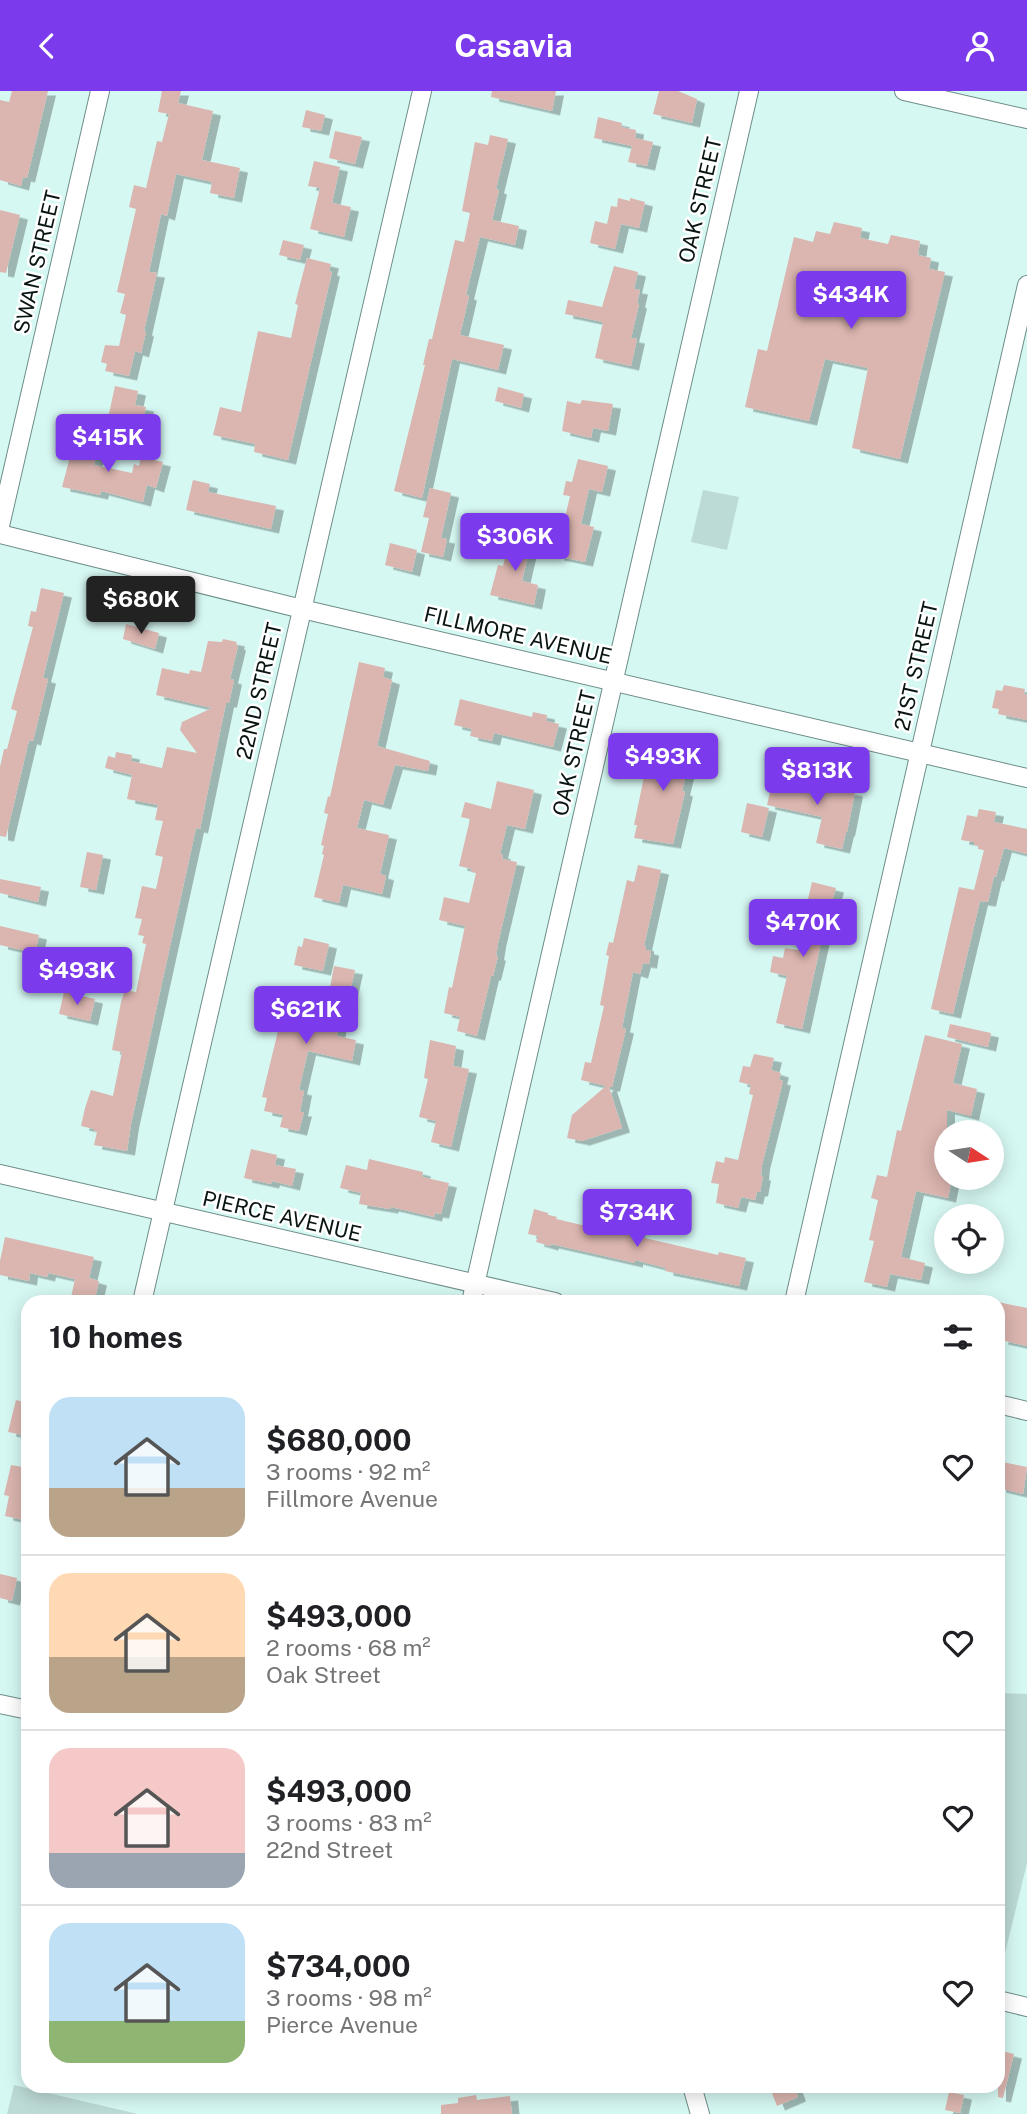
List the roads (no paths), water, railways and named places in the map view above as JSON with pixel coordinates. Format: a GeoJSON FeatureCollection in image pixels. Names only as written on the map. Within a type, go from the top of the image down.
{"type":"FeatureCollection","features":[{"type":"Feature","properties":{"kind":"street","name":"SWAN STREET"},"geometry":{"type":"LineString","coordinates":[[0,526],[100,91]]}},
{"type":"Feature","properties":{"kind":"street","name":"22ND STREET"},"geometry":{"type":"LineString","coordinates":[[144,1295],[422,91]]}},
{"type":"Feature","properties":{"kind":"street","name":"OAK STREET"},"geometry":{"type":"LineString","coordinates":[[473,1295],[749,91]]}},
{"type":"Feature","properties":{"kind":"street"},"geometry":{"type":"LineString","coordinates":[[904,91],[1027,119]]}},
{"type":"Feature","properties":{"kind":"street","name":"21ST STREET"},"geometry":{"type":"LineString","coordinates":[[796,1295],[1027,285]]}},
{"type":"Feature","properties":{"kind":"street","name":"FILLMORE AVENUE"},"geometry":{"type":"LineString","coordinates":[[0,534],[302,609],[1027,778]]}},
{"type":"Feature","properties":{"kind":"street","name":"PIERCE AVENUE"},"geometry":{"type":"LineString","coordinates":[[0,1174],[524,1295]]}},
{"type":"Feature","properties":{"kind":"street"},"geometry":{"type":"LineString","coordinates":[[1005,1406],[1027,1411]]}},
{"type":"Feature","properties":{"kind":"street"},"geometry":{"type":"LineString","coordinates":[[0,1704],[21,1708]]}},
{"type":"Feature","properties":{"kind":"street"},"geometry":{"type":"LineString","coordinates":[[1005,2002],[1027,2007]]}},
{"type":"Feature","properties":{"kind":"street"},"geometry":{"type":"LineString","coordinates":[[694,2093],[700,2114]]}}]}
